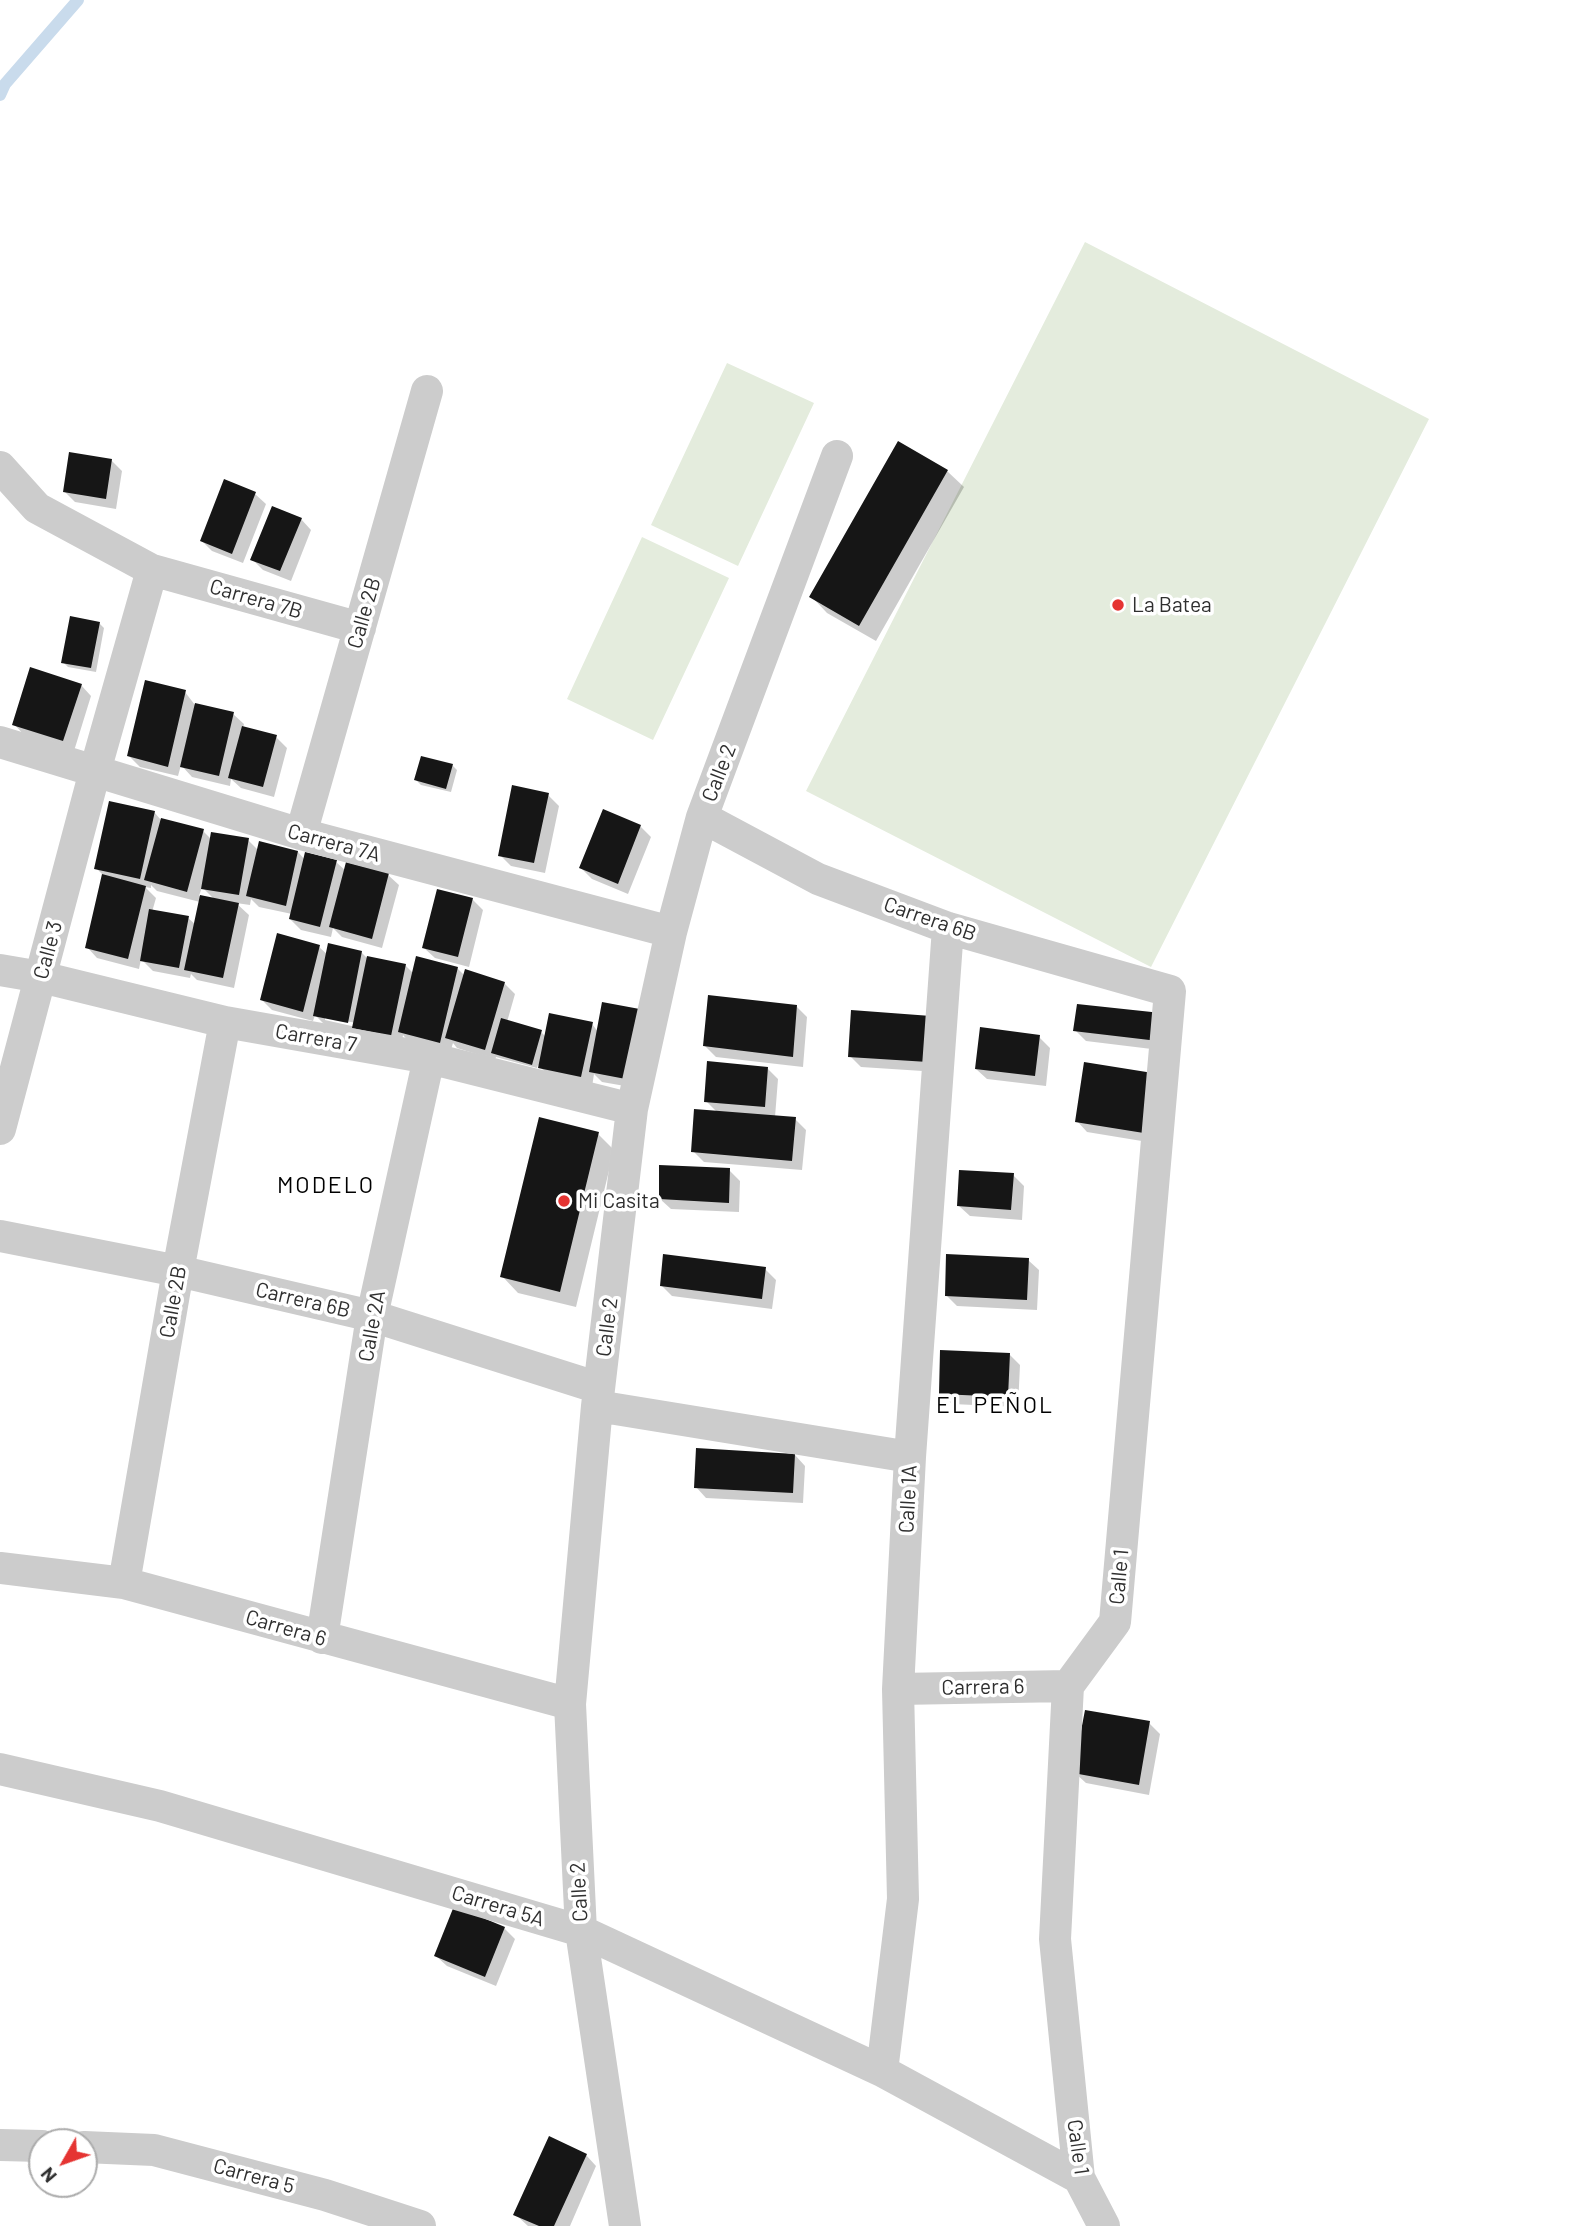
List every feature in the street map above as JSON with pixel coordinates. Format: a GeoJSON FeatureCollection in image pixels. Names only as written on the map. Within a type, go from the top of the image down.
{"type":"FeatureCollection","features":[{"type":"Feature","properties":{"kind":"street","name":"Calle 2B"},"geometry":{"type":"LineString","coordinates":[[301,834],[427,391]]}},
{"type":"Feature","properties":{"kind":"street","name":"Calle 2"},"geometry":{"type":"LineString","coordinates":[[625,2226],[581,1931],[570,1704],[598,1397],[632,1109],[671,932],[702,817],[837,456]]}},
{"type":"Feature","properties":{"kind":"street"},"geometry":{"type":"LineString","coordinates":[[0,467],[37,508],[152,570]]}},
{"type":"Feature","properties":{"kind":"street","name":"Carrera 7B"},"geometry":{"type":"LineString","coordinates":[[152,570],[360,628]]}},
{"type":"Feature","properties":{"kind":"street","name":"Calle 3"},"geometry":{"type":"LineString","coordinates":[[0,1129],[95,771],[152,570]]}},
{"type":"Feature","properties":{"kind":"street","name":"Carrera 7A"},"geometry":{"type":"LineString","coordinates":[[0,742],[301,834],[671,932]]}},
{"type":"Feature","properties":{"kind":"street","name":"Carrera 6B"},"geometry":{"type":"LineString","coordinates":[[702,817],[818,879],[948,928],[1170,991]]}},
{"type":"Feature","properties":{"kind":"street","name":"Calle 1A"},"geometry":{"type":"LineString","coordinates":[[882,2071],[903,1899],[898,1689],[910,1457],[948,928]]}},
{"type":"Feature","properties":{"kind":"street","name":"Carrera 7"},"geometry":{"type":"LineString","coordinates":[[0,970],[41,976],[225,1022],[429,1058],[632,1109]]}},
{"type":"Feature","properties":{"kind":"street","name":"Calle 1"},"geometry":{"type":"LineString","coordinates":[[1104,2226],[1079,2178],[1055,1939],[1068,1686],[1115,1622],[1170,991]]}},
{"type":"Feature","properties":{"kind":"street","name":"Calle 2B"},"geometry":{"type":"LineString","coordinates":[[124,1583],[178,1271],[225,1022]]}},
{"type":"Feature","properties":{"kind":"street","name":"Calle 2A"},"geometry":{"type":"LineString","coordinates":[[322,1638],[372,1316],[429,1058]]}},
{"type":"Feature","properties":{"kind":"street","name":"Carrera 6B"},"geometry":{"type":"LineString","coordinates":[[0,1236],[178,1271],[372,1316],[598,1397],[910,1457]]}},
{"type":"Feature","properties":{"kind":"street","name":"Carrera 6"},"geometry":{"type":"LineString","coordinates":[[0,1568],[124,1583],[570,1704]]}},
{"type":"Feature","properties":{"kind":"street","name":"Carrera 6"},"geometry":{"type":"LineString","coordinates":[[898,1689],[1068,1686]]}},
{"type":"Feature","properties":{"kind":"street","name":"Carrera 5A"},"geometry":{"type":"LineString","coordinates":[[0,1769],[160,1806],[581,1931],[882,2071],[1079,2178]]}},
{"type":"Feature","properties":{"kind":"street"},"geometry":{"type":"LineString","coordinates":[[0,2145],[28,2146]]}},
{"type":"Feature","properties":{"kind":"street","name":"Carrera 5"},"geometry":{"type":"LineString","coordinates":[[98,2148],[154,2150],[325,2195],[420,2226]]}},
{"type":"Feature","properties":{"kind":"green space","name":"La Batea"},"geometry":{"type":"Polygon","coordinates":[[[1085,242],[1429,419],[1151,967],[806,791],[1085,242]]]}},
{"type":"Feature","properties":{"kind":"green space"},"geometry":{"type":"Polygon","coordinates":[[[727,363],[814,403],[738,566],[651,525],[727,363]]]}},
{"type":"Feature","properties":{"kind":"green space"},"geometry":{"type":"Polygon","coordinates":[[[642,537],[729,578],[653,740],[567,699],[642,537]]]}},
{"type":"Feature","properties":{"kind":"building"},"geometry":{"type":"Polygon","coordinates":[[[898,441],[948,470],[859,626],[809,597],[898,441]]]}},
{"type":"Feature","properties":{"kind":"building"},"geometry":{"type":"Polygon","coordinates":[[[69,452],[112,459],[106,499],[63,492],[69,452]]]}},
{"type":"Feature","properties":{"kind":"building"},"geometry":{"type":"Polygon","coordinates":[[[224,479],[256,492],[232,554],[200,541],[224,479]]]}},
{"type":"Feature","properties":{"kind":"building"},"geometry":{"type":"Polygon","coordinates":[[[272,506],[302,518],[280,571],[250,560],[272,506]]]}},
{"type":"Feature","properties":{"kind":"building"},"geometry":{"type":"Polygon","coordinates":[[[70,616],[100,622],[91,668],[61,663],[70,616]]]}},
{"type":"Feature","properties":{"kind":"building"},"geometry":{"type":"Polygon","coordinates":[[[30,667],[82,684],[63,741],[12,725],[30,667]]]}},
{"type":"Feature","properties":{"kind":"building"},"geometry":{"type":"Polygon","coordinates":[[[145,680],[186,690],[168,767],[127,756],[145,680]]]}},
{"type":"Feature","properties":{"kind":"building"},"geometry":{"type":"Polygon","coordinates":[[[195,703],[234,712],[219,776],[180,767],[195,703]]]}},
{"type":"Feature","properties":{"kind":"building"},"geometry":{"type":"Polygon","coordinates":[[[242,726],[277,735],[263,787],[228,778],[242,726]]]}},
{"type":"Feature","properties":{"kind":"building"},"geometry":{"type":"Polygon","coordinates":[[[421,756],[453,764],[446,789],[414,780],[421,756]]]}},
{"type":"Feature","properties":{"kind":"building"},"geometry":{"type":"Polygon","coordinates":[[[512,785],[549,793],[534,863],[498,856],[512,785]]]}},
{"type":"Feature","properties":{"kind":"building"},"geometry":{"type":"Polygon","coordinates":[[[109,801],[155,811],[140,879],[94,869],[109,801]]]}},
{"type":"Feature","properties":{"kind":"building"},"geometry":{"type":"Polygon","coordinates":[[[603,809],[641,825],[618,884],[579,868],[603,809]]]}},
{"type":"Feature","properties":{"kind":"building"},"geometry":{"type":"Polygon","coordinates":[[[161,818],[204,829],[187,892],[144,880],[161,818]]]}},
{"type":"Feature","properties":{"kind":"building"},"geometry":{"type":"Polygon","coordinates":[[[211,832],[249,838],[239,895],[201,889],[211,832]]]}},
{"type":"Feature","properties":{"kind":"building"},"geometry":{"type":"Polygon","coordinates":[[[259,841],[298,851],[286,906],[246,896],[259,841]]]}},
{"type":"Feature","properties":{"kind":"building"},"geometry":{"type":"Polygon","coordinates":[[[305,852],[337,860],[320,927],[289,919],[305,852]]]}},
{"type":"Feature","properties":{"kind":"building"},"geometry":{"type":"Polygon","coordinates":[[[346,862],[389,873],[372,939],[329,927],[346,862]]]}},
{"type":"Feature","properties":{"kind":"building"},"geometry":{"type":"Polygon","coordinates":[[[102,874],[146,886],[128,959],[85,948],[102,874]]]}},
{"type":"Feature","properties":{"kind":"building"},"geometry":{"type":"Polygon","coordinates":[[[437,889],[473,898],[458,957],[422,948],[437,889]]]}},
{"type":"Feature","properties":{"kind":"building"},"geometry":{"type":"Polygon","coordinates":[[[200,895],[239,903],[223,978],[184,970],[200,895]]]}},
{"type":"Feature","properties":{"kind":"building"},"geometry":{"type":"Polygon","coordinates":[[[149,909],[189,916],[179,968],[140,961],[149,909]]]}},
{"type":"Feature","properties":{"kind":"building"},"geometry":{"type":"Polygon","coordinates":[[[277,933],[320,945],[303,1012],[260,1000],[277,933]]]}},
{"type":"Feature","properties":{"kind":"building"},"geometry":{"type":"Polygon","coordinates":[[[328,943],[362,951],[348,1023],[313,1016],[328,943]]]}},
{"type":"Feature","properties":{"kind":"building"},"geometry":{"type":"Polygon","coordinates":[[[367,956],[406,964],[391,1036],[352,1028],[367,956]]]}},
{"type":"Feature","properties":{"kind":"building"},"geometry":{"type":"Polygon","coordinates":[[[416,956],[458,967],[440,1043],[398,1032],[416,956]]]}},
{"type":"Feature","properties":{"kind":"building"},"geometry":{"type":"Polygon","coordinates":[[[465,969],[505,982],[485,1050],[445,1038],[465,969]]]}},
{"type":"Feature","properties":{"kind":"building"},"geometry":{"type":"Polygon","coordinates":[[[708,995],[797,1005],[793,1057],[703,1046],[708,995]]]}},
{"type":"Feature","properties":{"kind":"building"},"geometry":{"type":"Polygon","coordinates":[[[602,1002],[645,1010],[631,1080],[589,1072],[602,1002]]]}},
{"type":"Feature","properties":{"kind":"building"},"geometry":{"type":"Polygon","coordinates":[[[1077,1004],[1161,1013],[1158,1041],[1073,1031],[1077,1004]]]}},
{"type":"Feature","properties":{"kind":"building"},"geometry":{"type":"Polygon","coordinates":[[[851,1010],[931,1016],[928,1062],[848,1057],[851,1010]]]}},
{"type":"Feature","properties":{"kind":"building"},"geometry":{"type":"Polygon","coordinates":[[[549,1013],[593,1022],[581,1077],[538,1068],[549,1013]]]}},
{"type":"Feature","properties":{"kind":"building"},"geometry":{"type":"Polygon","coordinates":[[[501,1018],[542,1030],[532,1065],[491,1053],[501,1018]]]}},
{"type":"Feature","properties":{"kind":"building"},"geometry":{"type":"Polygon","coordinates":[[[980,1027],[1040,1035],[1035,1076],[975,1069],[980,1027]]]}},
{"type":"Feature","properties":{"kind":"building"},"geometry":{"type":"Polygon","coordinates":[[[707,1061],[768,1067],[765,1107],[704,1102],[707,1061]]]}},
{"type":"Feature","properties":{"kind":"building"},"geometry":{"type":"Polygon","coordinates":[[[1084,1062],[1159,1074],[1150,1134],[1075,1122],[1084,1062]]]}},
{"type":"Feature","properties":{"kind":"building"},"geometry":{"type":"Polygon","coordinates":[[[694,1109],[796,1117],[792,1161],[691,1152],[694,1109]]]}},
{"type":"Feature","properties":{"kind":"building"},"geometry":{"type":"Polygon","coordinates":[[[539,1117],[599,1132],[560,1292],[500,1277],[539,1117]]]}},
{"type":"Feature","properties":{"kind":"building"},"geometry":{"type":"Polygon","coordinates":[[[659,1165],[730,1168],[729,1203],[659,1199],[659,1165]]]}},
{"type":"Feature","properties":{"kind":"building"},"geometry":{"type":"Polygon","coordinates":[[[959,1170],[1014,1173],[1011,1210],[957,1206],[959,1170]]]}},
{"type":"Feature","properties":{"kind":"building"},"geometry":{"type":"Polygon","coordinates":[[[663,1254],[766,1267],[762,1299],[660,1286],[663,1254]]]}},
{"type":"Feature","properties":{"kind":"building"},"geometry":{"type":"Polygon","coordinates":[[[946,1254],[1029,1258],[1027,1300],[945,1296],[946,1254]]]}},
{"type":"Feature","properties":{"kind":"building"},"geometry":{"type":"Polygon","coordinates":[[[940,1350],[1010,1353],[1008,1397],[939,1394],[940,1350]]]}},
{"type":"Feature","properties":{"kind":"building"},"geometry":{"type":"Polygon","coordinates":[[[696,1448],[795,1454],[793,1493],[694,1488],[696,1448]]]}},
{"type":"Feature","properties":{"kind":"building"},"geometry":{"type":"Polygon","coordinates":[[[1085,1710],[1150,1721],[1139,1785],[1073,1773],[1085,1710]]]}},
{"type":"Feature","properties":{"kind":"building"},"geometry":{"type":"Polygon","coordinates":[[[454,1906],[505,1927],[485,1977],[434,1956],[454,1906]]]}},
{"type":"Feature","properties":{"kind":"building"},"geometry":{"type":"Polygon","coordinates":[[[549,2136],[587,2154],[554,2226],[539,2226],[513,2215],[549,2136]]]}},
{"type":"Feature","properties":{"kind":"waterway"},"geometry":{"type":"LineString","coordinates":[[0,95],[5,84],[78,0]]}},
{"type":"Feature","properties":{"kind":"place","name":"La Batea"},"geometry":{"type":"Point","coordinates":[1118,605]}},
{"type":"Feature","properties":{"kind":"place","name":"Mi Casita"},"geometry":{"type":"Point","coordinates":[564,1201]}},
{"type":"Feature","properties":{"kind":"district","name":"MODELO"},"geometry":{"type":"Point","coordinates":[326,1185]}},
{"type":"Feature","properties":{"kind":"district","name":"EL PEÑOL"},"geometry":{"type":"Point","coordinates":[995,1405]}}]}
